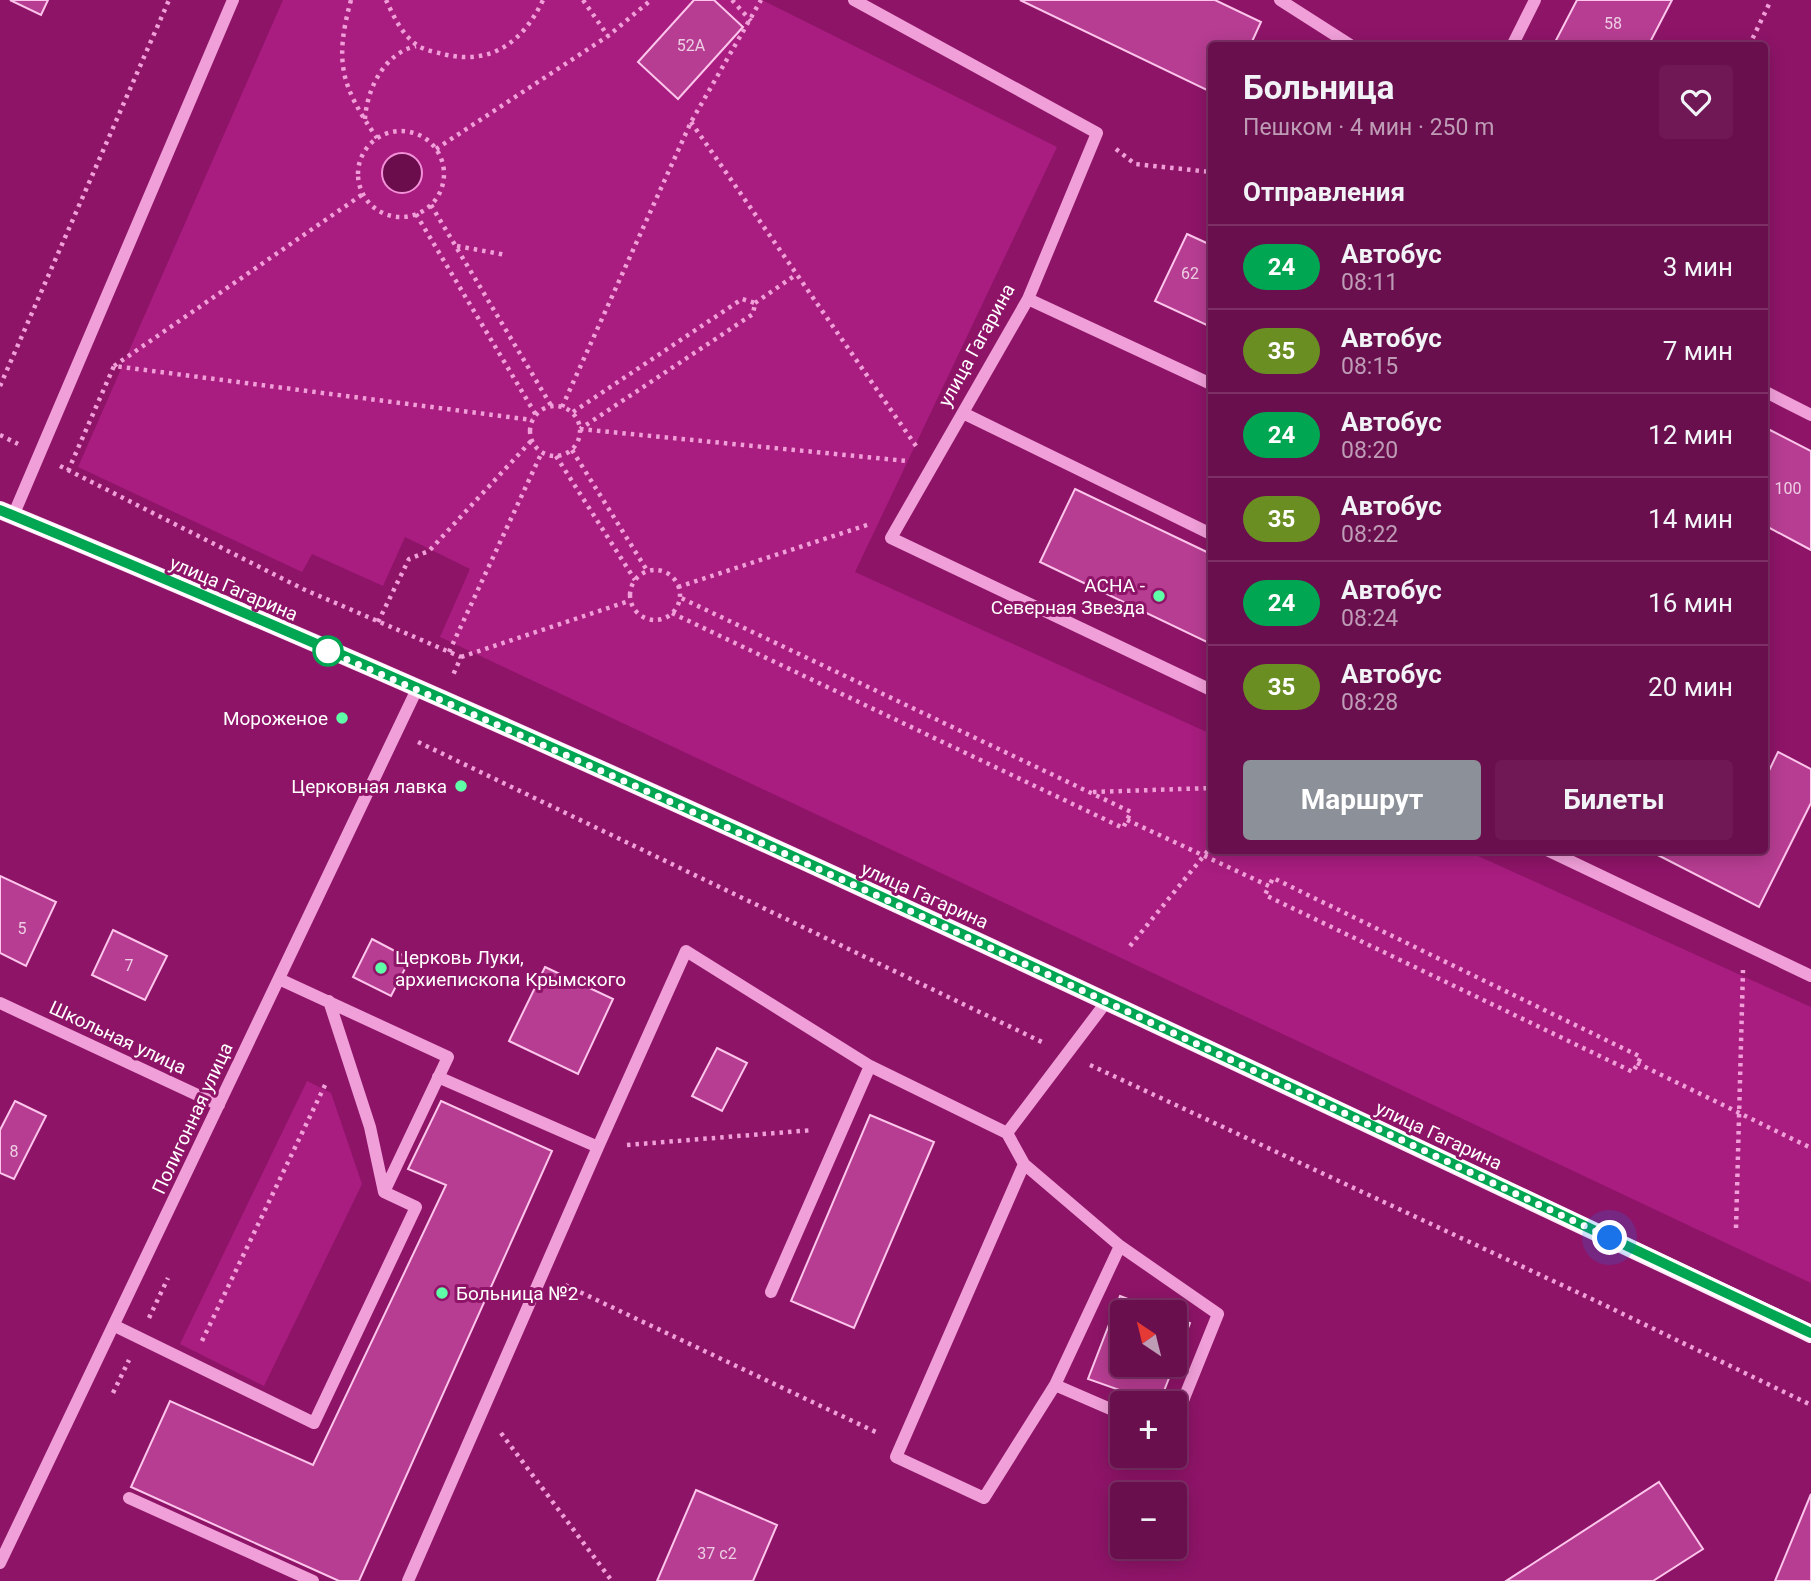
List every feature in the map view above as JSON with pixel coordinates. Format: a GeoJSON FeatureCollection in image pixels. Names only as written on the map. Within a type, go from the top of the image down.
{"type":"FeatureCollection","features":[{"type":"Feature","properties":{"kind":"main road","name":"улица Гагарина"},"geometry":{"type":"LineString","coordinates":[[6,513],[417,690],[1107,1001],[1811,1334]]}},
{"type":"Feature","properties":{"kind":"street","name":"улица Гагарина"},"geometry":{"type":"LineString","coordinates":[[6,513],[233,0]]}},
{"type":"Feature","properties":{"kind":"street"},"geometry":{"type":"LineString","coordinates":[[854,0],[1097,133]]}},
{"type":"Feature","properties":{"kind":"street"},"geometry":{"type":"LineString","coordinates":[[1280,0],[1346,42]]}},
{"type":"Feature","properties":{"kind":"street"},"geometry":{"type":"LineString","coordinates":[[1514,42],[1535,0]]}},
{"type":"Feature","properties":{"kind":"street","name":"улица Гагарина"},"geometry":{"type":"LineString","coordinates":[[1097,133],[1028,299],[891,538],[1208,689]]}},
{"type":"Feature","properties":{"kind":"street"},"geometry":{"type":"LineString","coordinates":[[1028,299],[1208,383]]}},
{"type":"Feature","properties":{"kind":"street"},"geometry":{"type":"LineString","coordinates":[[1768,393],[1811,415]]}},
{"type":"Feature","properties":{"kind":"street"},"geometry":{"type":"LineString","coordinates":[[962,413],[1208,533]]}},
{"type":"Feature","properties":{"kind":"street","name":"Полигонная улица"},"geometry":{"type":"LineString","coordinates":[[0,1563],[417,690]]}},
{"type":"Feature","properties":{"kind":"street"},"geometry":{"type":"LineString","coordinates":[[1555,854],[1811,976]]}},
{"type":"Feature","properties":{"kind":"street"},"geometry":{"type":"LineString","coordinates":[[408,1581],[686,951],[870,1066],[1007,1133],[1024,1164],[1120,1246],[1218,1314],[1187,1391]]}},
{"type":"Feature","properties":{"kind":"street"},"geometry":{"type":"LineString","coordinates":[[279,979],[448,1057],[384,1192]]}},
{"type":"Feature","properties":{"kind":"street"},"geometry":{"type":"LineString","coordinates":[[325,999],[344,1046],[370,1127],[384,1192]]}},
{"type":"Feature","properties":{"kind":"street"},"geometry":{"type":"LineString","coordinates":[[1007,1133],[1107,1001]]}},
{"type":"Feature","properties":{"kind":"street","name":"Школьная улица"},"geometry":{"type":"LineString","coordinates":[[0,1003],[219,1105]]}},
{"type":"Feature","properties":{"kind":"street"},"geometry":{"type":"LineString","coordinates":[[771,1292],[870,1066]]}},
{"type":"Feature","properties":{"kind":"street"},"geometry":{"type":"LineString","coordinates":[[438,1077],[598,1147]]}},
{"type":"Feature","properties":{"kind":"street"},"geometry":{"type":"LineString","coordinates":[[1024,1164],[896,1457],[984,1498],[1055,1385],[1120,1246]]}},
{"type":"Feature","properties":{"kind":"street"},"geometry":{"type":"LineString","coordinates":[[114,1326],[314,1423],[416,1207],[384,1192]]}},
{"type":"Feature","properties":{"kind":"street"},"geometry":{"type":"LineString","coordinates":[[1055,1385],[1110,1409]]}},
{"type":"Feature","properties":{"kind":"street"},"geometry":{"type":"LineString","coordinates":[[129,1498],[313,1581]]}},
{"type":"Feature","properties":{"kind":"path"},"geometry":{"type":"LineString","coordinates":[[0,386],[169,0]]}},
{"type":"Feature","properties":{"kind":"path"},"geometry":{"type":"LineString","coordinates":[[351,0],[343,38],[342,67],[348,91],[377,138]]}},
{"type":"Feature","properties":{"kind":"path"},"geometry":{"type":"LineString","coordinates":[[386,0],[404,32],[417,45],[469,59],[489,56],[508,47],[520,37],[543,0]]}},
{"type":"Feature","properties":{"kind":"path"},"geometry":{"type":"LineString","coordinates":[[583,0],[608,36]]}},
{"type":"Feature","properties":{"kind":"path"},"geometry":{"type":"LineString","coordinates":[[436,149],[608,36],[651,0]]}},
{"type":"Feature","properties":{"kind":"path"},"geometry":{"type":"LineString","coordinates":[[732,0],[751,20]]}},
{"type":"Feature","properties":{"kind":"path"},"geometry":{"type":"LineString","coordinates":[[562,407],[691,122],[761,0]]}},
{"type":"Feature","properties":{"kind":"path"},"geometry":{"type":"LineString","coordinates":[[1751,42],[1771,0]]}},
{"type":"Feature","properties":{"kind":"path"},"geometry":{"type":"LineString","coordinates":[[365,120],[366,101],[386,64],[403,49],[417,45]]}},
{"type":"Feature","properties":{"kind":"path"},"geometry":{"type":"LineString","coordinates":[[691,122],[921,452]]}},
{"type":"Feature","properties":{"kind":"path"},"geometry":{"type":"LineString","coordinates":[[399,130],[415,132],[436,149],[445,167],[444,184],[431,205],[416,214],[395,217],[380,212],[363,194],[357,172],[361,156],[377,138],[399,130]]}},
{"type":"Feature","properties":{"kind":"path"},"geometry":{"type":"LineString","coordinates":[[1097,133],[1135,164],[1208,172]]}},
{"type":"Feature","properties":{"kind":"path"},"geometry":{"type":"LineString","coordinates":[[363,194],[114,366],[68,471],[303,589],[378,622],[410,559],[429,551],[532,440]]}},
{"type":"Feature","properties":{"kind":"path"},"geometry":{"type":"LineString","coordinates":[[431,205],[552,407]]}},
{"type":"Feature","properties":{"kind":"path"},"geometry":{"type":"LineString","coordinates":[[416,214],[536,415]]}},
{"type":"Feature","properties":{"kind":"path"},"geometry":{"type":"LineString","coordinates":[[456,246],[506,256]]}},
{"type":"Feature","properties":{"kind":"path"},"geometry":{"type":"LineString","coordinates":[[580,429],[753,314],[755,303],[797,274]]}},
{"type":"Feature","properties":{"kind":"path"},"geometry":{"type":"LineString","coordinates":[[573,412],[742,299],[755,303]]}},
{"type":"Feature","properties":{"kind":"path"},"geometry":{"type":"LineString","coordinates":[[114,366],[531,420]]}},
{"type":"Feature","properties":{"kind":"path"},"geometry":{"type":"LineString","coordinates":[[552,407],[562,407],[573,412],[580,429],[579,442],[572,450],[556,456],[542,452],[532,440],[531,420],[542,409],[552,407]]}},
{"type":"Feature","properties":{"kind":"path"},"geometry":{"type":"LineString","coordinates":[[580,429],[915,462]]}},
{"type":"Feature","properties":{"kind":"path"},"geometry":{"type":"LineString","coordinates":[[572,450],[648,572]]}},
{"type":"Feature","properties":{"kind":"path"},"geometry":{"type":"LineString","coordinates":[[449,652],[542,452]]}},
{"type":"Feature","properties":{"kind":"path"},"geometry":{"type":"LineString","coordinates":[[556,456],[635,580]]}},
{"type":"Feature","properties":{"kind":"path"},"geometry":{"type":"LineString","coordinates":[[678,587],[906,512]]}},
{"type":"Feature","properties":{"kind":"path"},"geometry":{"type":"LineString","coordinates":[[657,569],[672,576],[678,587],[678,606],[667,618],[652,621],[637,615],[629,601],[631,585],[635,580],[642,573],[657,569]]}},
{"type":"Feature","properties":{"kind":"path"},"geometry":{"type":"LineString","coordinates":[[672,613],[1124,828],[1128,820],[1131,812],[679,597]]}},
{"type":"Feature","properties":{"kind":"path"},"geometry":{"type":"LineString","coordinates":[[461,657],[629,601]]}},
{"type":"Feature","properties":{"kind":"path"},"geometry":{"type":"LineString","coordinates":[[417,742],[1067,1054],[1811,1405]]}},
{"type":"Feature","properties":{"kind":"path"},"geometry":{"type":"LineString","coordinates":[[1090,793],[1208,788]]}},
{"type":"Feature","properties":{"kind":"path"},"geometry":{"type":"LineString","coordinates":[[1128,820],[1269,886]]}},
{"type":"Feature","properties":{"kind":"path"},"geometry":{"type":"LineString","coordinates":[[1129,946],[1208,850]]}},
{"type":"Feature","properties":{"kind":"path"},"geometry":{"type":"LineString","coordinates":[[1273,878],[1641,1057],[1633,1072],[1265,895],[1269,886],[1273,878]]}},
{"type":"Feature","properties":{"kind":"path"},"geometry":{"type":"LineString","coordinates":[[1736,1228],[1743,944]]}},
{"type":"Feature","properties":{"kind":"path"},"geometry":{"type":"LineString","coordinates":[[191,1364],[344,1046]]}},
{"type":"Feature","properties":{"kind":"path"},"geometry":{"type":"LineString","coordinates":[[1637,1063],[1811,1148]]}},
{"type":"Feature","properties":{"kind":"path"},"geometry":{"type":"LineString","coordinates":[[598,1147],[843,1128]]}},
{"type":"Feature","properties":{"kind":"path"},"geometry":{"type":"LineString","coordinates":[[542,1274],[901,1444]]}},
{"type":"Feature","properties":{"kind":"path"},"geometry":{"type":"LineString","coordinates":[[483,1409],[612,1581]]}},
{"type":"Feature","properties":{"kind":"shaded area"},"geometry":{"type":"Polygon","coordinates":[[[283,0],[762,0],[1057,147],[855,572],[1208,733],[1208,854],[1474,854],[1811,1007],[1811,1283],[440,637],[470,569],[405,537],[383,586],[312,554],[302,572],[78,467],[283,0]]]}},
{"type":"Feature","properties":{"kind":"shaded area"},"geometry":{"type":"Polygon","coordinates":[[[402,153],[410,154],[416,159],[421,165],[421,181],[416,187],[410,192],[402,193],[394,192],[388,187],[383,181],[382,173],[383,165],[388,159],[394,154],[402,153]]]}},
{"type":"Feature","properties":{"kind":"shaded area"},"geometry":{"type":"Polygon","coordinates":[[[307,1081],[331,1093],[362,1184],[264,1386],[180,1344],[307,1081]]]}},
{"type":"Feature","properties":{"kind":"building"},"geometry":{"type":"Polygon","coordinates":[[[10,0],[48,0],[41,15],[10,0]]]}},
{"type":"Feature","properties":{"kind":"building"},"geometry":{"type":"Polygon","coordinates":[[[694,0],[714,0],[743,27],[678,99],[638,62],[694,0]]]}},
{"type":"Feature","properties":{"kind":"building"},"geometry":{"type":"Polygon","coordinates":[[[1020,0],[1215,0],[1261,22],[1252,42],[1208,42],[1208,91],[1020,0]]]}},
{"type":"Feature","properties":{"kind":"building"},"geometry":{"type":"Polygon","coordinates":[[[1577,0],[1672,0],[1650,42],[1555,42],[1577,0]]]}},
{"type":"Feature","properties":{"kind":"building"},"geometry":{"type":"Polygon","coordinates":[[[1187,234],[1208,244],[1208,326],[1155,301],[1187,234]]]}},
{"type":"Feature","properties":{"kind":"building"},"geometry":{"type":"Polygon","coordinates":[[[1768,429],[1811,451],[1811,550],[1768,527],[1768,429]]]}},
{"type":"Feature","properties":{"kind":"building"},"geometry":{"type":"Polygon","coordinates":[[[1075,489],[1208,553],[1208,643],[1040,562],[1075,489]]]}},
{"type":"Feature","properties":{"kind":"building"},"geometry":{"type":"Polygon","coordinates":[[[1778,752],[1811,769],[1811,803],[1759,907],[1656,854],[1768,854],[1768,773],[1778,752]]]}},
{"type":"Feature","properties":{"kind":"building"},"geometry":{"type":"Polygon","coordinates":[[[0,876],[56,902],[26,966],[0,953],[0,876]]]}},
{"type":"Feature","properties":{"kind":"building"},"geometry":{"type":"Polygon","coordinates":[[[113,930],[167,956],[145,1000],[92,975],[113,930]]]}},
{"type":"Feature","properties":{"kind":"building","name":"Церковь Луки, архиепископа Крымского"},"geometry":{"type":"Polygon","coordinates":[[[372,939],[410,959],[391,996],[353,977],[372,939]]]}},
{"type":"Feature","properties":{"kind":"building"},"geometry":{"type":"Polygon","coordinates":[[[545,967],[613,999],[578,1074],[509,1041],[545,967]]]}},
{"type":"Feature","properties":{"kind":"building"},"geometry":{"type":"Polygon","coordinates":[[[717,1048],[747,1063],[722,1111],[692,1096],[717,1048]]]}},
{"type":"Feature","properties":{"kind":"building"},"geometry":{"type":"Polygon","coordinates":[[[15,1101],[46,1116],[14,1179],[0,1173],[0,1130],[15,1101]]]}},
{"type":"Feature","properties":{"kind":"building","name":"Больница №2"},"geometry":{"type":"Polygon","coordinates":[[[441,1101],[552,1151],[359,1581],[339,1581],[131,1487],[170,1401],[313,1465],[446,1185],[408,1169],[441,1101]]]}},
{"type":"Feature","properties":{"kind":"building"},"geometry":{"type":"Polygon","coordinates":[[[870,1115],[934,1142],[854,1328],[791,1301],[870,1115]]]}},
{"type":"Feature","properties":{"kind":"building"},"geometry":{"type":"Polygon","coordinates":[[[1110,1322],[1110,1377],[1169,1377],[1164,1391],[1122,1391],[1088,1379],[1110,1322]]]}},
{"type":"Feature","properties":{"kind":"building"},"geometry":{"type":"Polygon","coordinates":[[[1659,1482],[1703,1549],[1653,1581],[1506,1581],[1659,1482]]]}},
{"type":"Feature","properties":{"kind":"building"},"geometry":{"type":"Polygon","coordinates":[[[696,1490],[777,1525],[753,1581],[657,1581],[696,1490]]]}},
{"type":"Feature","properties":{"kind":"building"},"geometry":{"type":"Polygon","coordinates":[[[1811,1494],[1811,1581],[1775,1581],[1811,1494]]]}},
{"type":"Feature","properties":{"kind":"bus line","name":"24"},"geometry":{"type":"LineString","coordinates":[[0,510],[442,699],[1107,1001],[1811,1333]]}},
{"type":"Feature","properties":{"kind":"place","name":"АСНА - Северная Звезда"},"geometry":{"type":"Point","coordinates":[1159,596]}},
{"type":"Feature","properties":{"kind":"place","name":"Мороженое"},"geometry":{"type":"Point","coordinates":[342,718]}},
{"type":"Feature","properties":{"kind":"place","name":"Церковная лавка"},"geometry":{"type":"Point","coordinates":[461,786]}},
{"type":"Feature","properties":{"kind":"place","name":"Церковь Луки, архиепископа Крымского"},"geometry":{"type":"Point","coordinates":[381,968]}},
{"type":"Feature","properties":{"kind":"place","name":"Больница №2"},"geometry":{"type":"Point","coordinates":[442,1293]}},
{"type":"Feature","properties":{"kind":"route"},"geometry":{"type":"LineString","coordinates":[[328,651],[320,648],[442,699],[1107,1001],[1610,1238]]}}]}
